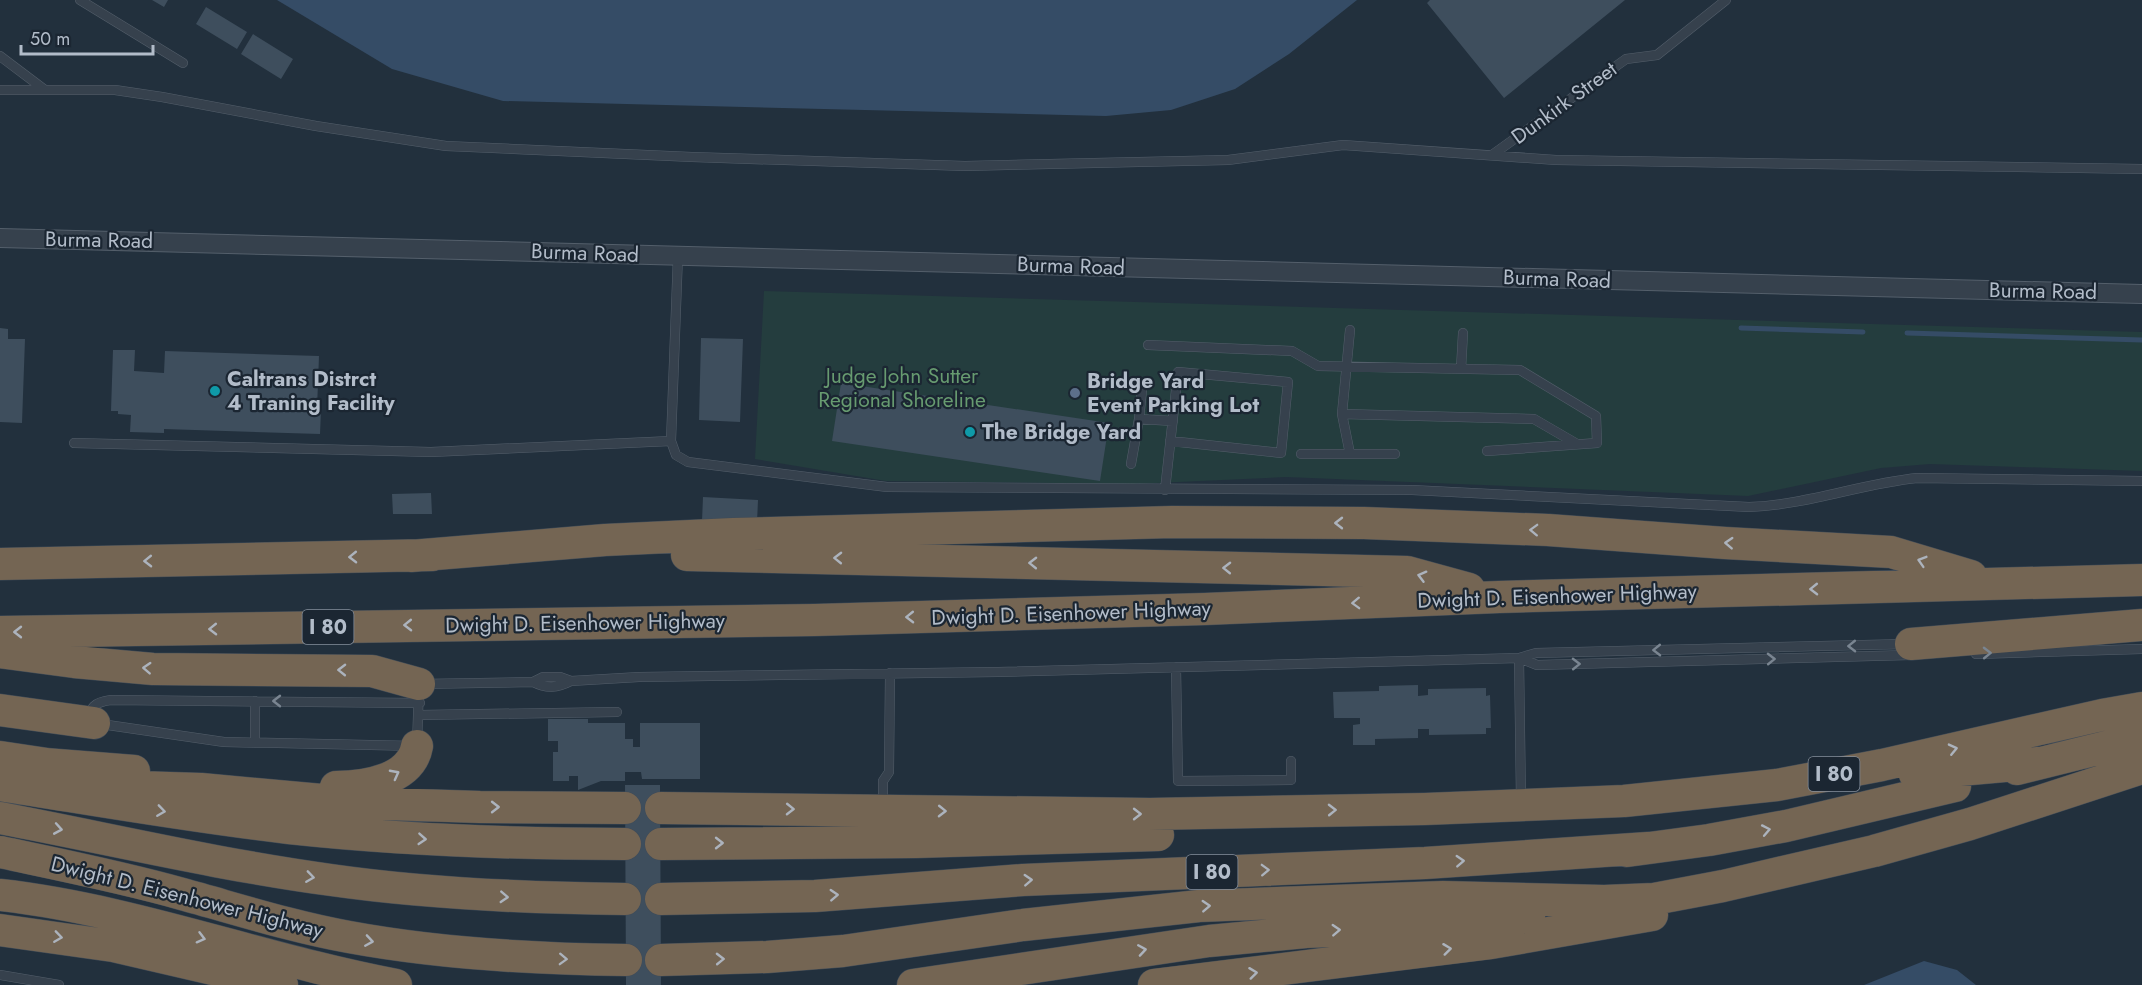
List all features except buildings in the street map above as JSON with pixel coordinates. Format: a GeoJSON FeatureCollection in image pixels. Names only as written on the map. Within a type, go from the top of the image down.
{"type":"FeatureCollection","features":[{"type":"Feature","properties":{"kind":"highway"},"geometry":{"type":"LineString","coordinates":[[411,556],[605,540],[734,534],[1172,522],[1364,523],[1548,530],[1892,552],[1998,584]]}},
{"type":"Feature","properties":{"kind":"highway"},"geometry":{"type":"LineString","coordinates":[[0,564],[581,552],[1407,572],[1499,597]]}},
{"type":"Feature","properties":{"kind":"highway","name":"Dwight D. Eisenhower Highway"},"geometry":{"type":"LineString","coordinates":[[0,632],[815,620],[1205,609],[1499,597],[2142,580]]}},
{"type":"Feature","properties":{"kind":"highway"},"geometry":{"type":"LineString","coordinates":[[1918,650],[2142,625]]}},
{"type":"Feature","properties":{"kind":"highway"},"geometry":{"type":"LineString","coordinates":[[0,652],[153,669],[372,671],[420,693]]}},
{"type":"Feature","properties":{"kind":"highway","name":"I 80"},"geometry":{"type":"LineString","coordinates":[[661,808],[1121,814],[1521,806],[1624,801],[1777,785],[1882,765],[2142,708]]}},
{"type":"Feature","properties":{"kind":"highway"},"geometry":{"type":"LineString","coordinates":[[0,710],[94,723]]}},
{"type":"Feature","properties":{"kind":"highway","name":"I 80"},"geometry":{"type":"LineString","coordinates":[[1425,897],[1469,891],[1606,855],[1709,840],[1821,819],[2142,738]]}},
{"type":"Feature","properties":{"kind":"highway"},"geometry":{"type":"LineString","coordinates":[[45,764],[351,787],[377,782],[401,771],[412,760],[417,746]]}},
{"type":"Feature","properties":{"kind":"highway"},"geometry":{"type":"LineString","coordinates":[[0,756],[220,791]]}},
{"type":"Feature","properties":{"kind":"highway","name":"I 80"},"geometry":{"type":"LineString","coordinates":[[661,844],[951,841],[1542,824],[1704,811],[1901,776],[2038,763]]}},
{"type":"Feature","properties":{"kind":"highway","name":"I 80"},"geometry":{"type":"LineString","coordinates":[[661,960],[767,957],[843,951],[1023,925],[1188,907],[1425,897],[1604,901],[1654,899],[1733,884],[1874,851],[1970,824],[2142,768]]}},
{"type":"Feature","properties":{"kind":"highway"},"geometry":{"type":"LineString","coordinates":[[0,784],[181,788],[355,803],[469,807],[625,808]]}},
{"type":"Feature","properties":{"kind":"highway"},"geometry":{"type":"LineString","coordinates":[[0,784],[171,813],[326,831],[487,843],[625,844]]}},
{"type":"Feature","properties":{"kind":"highway"},"geometry":{"type":"LineString","coordinates":[[1154,985],[1463,947],[1621,921],[1773,888],[1924,851],[2142,784]]}},
{"type":"Feature","properties":{"kind":"highway","name":"Dwight D. Eisenhower Highway"},"geometry":{"type":"LineString","coordinates":[[0,818],[252,868],[358,884],[481,896],[626,899]]}},
{"type":"Feature","properties":{"kind":"highway","name":"I 80"},"geometry":{"type":"LineString","coordinates":[[661,899],[815,896],[1023,880],[1425,863],[1648,848]]}},
{"type":"Feature","properties":{"kind":"highway","name":"Dwight D. Eisenhower Highway"},"geometry":{"type":"LineString","coordinates":[[0,852],[179,893],[311,930],[386,943],[443,951],[541,958],[626,960]]}},
{"type":"Feature","properties":{"kind":"highway"},"geometry":{"type":"LineString","coordinates":[[0,879],[183,913],[311,930]]}},
{"type":"Feature","properties":{"kind":"highway"},"geometry":{"type":"LineString","coordinates":[[0,895],[112,915],[300,964],[396,985]]}},
{"type":"Feature","properties":{"kind":"highway"},"geometry":{"type":"LineString","coordinates":[[913,985],[1209,941],[1306,932],[1487,922],[1654,899]]}},
{"type":"Feature","properties":{"kind":"highway"},"geometry":{"type":"LineString","coordinates":[[0,930],[113,946],[282,985]]}},
{"type":"Feature","properties":{"kind":"street","name":"Burma Road"},"geometry":{"type":"LineString","coordinates":[[0,238],[2142,294]]}},
{"type":"Feature","properties":{"kind":"lane"},"geometry":{"type":"LineString","coordinates":[[80,0],[183,63]]}},
{"type":"Feature","properties":{"kind":"lane","name":"Dunkirk Street"},"geometry":{"type":"LineString","coordinates":[[1492,155],[1626,58],[1657,55],[1726,0]]}},
{"type":"Feature","properties":{"kind":"lane"},"geometry":{"type":"LineString","coordinates":[[0,56],[45,90]]}},
{"type":"Feature","properties":{"kind":"lane"},"geometry":{"type":"LineString","coordinates":[[0,90],[115,90],[316,126],[446,146],[692,157],[965,166],[1228,160],[1343,145],[1556,160],[2142,169]]}},
{"type":"Feature","properties":{"kind":"lane"},"geometry":{"type":"LineString","coordinates":[[678,255],[671,441],[676,455],[688,462],[887,487],[1412,490],[1749,507],[1795,502],[1890,481],[1917,478],[2142,481]]}},
{"type":"Feature","properties":{"kind":"lane"},"geometry":{"type":"LineString","coordinates":[[1350,330],[1342,414],[1350,454]]}},
{"type":"Feature","properties":{"kind":"lane"},"geometry":{"type":"LineString","coordinates":[[1461,369],[1463,333]]}},
{"type":"Feature","properties":{"kind":"lane"},"geometry":{"type":"LineString","coordinates":[[1148,345],[1292,351],[1318,366],[1347,368],[1520,370],[1596,416],[1597,443],[1487,451]]}},
{"type":"Feature","properties":{"kind":"lane"},"geometry":{"type":"LineString","coordinates":[[1165,490],[1170,441],[1178,372],[1288,382],[1281,453],[1170,441]]}},
{"type":"Feature","properties":{"kind":"lane"},"geometry":{"type":"LineString","coordinates":[[1131,464],[1142,390]]}},
{"type":"Feature","properties":{"kind":"lane"},"geometry":{"type":"LineString","coordinates":[[1342,414],[1534,419],[1577,444]]}},
{"type":"Feature","properties":{"kind":"lane"},"geometry":{"type":"LineString","coordinates":[[1139,419],[1173,420]]}},
{"type":"Feature","properties":{"kind":"lane"},"geometry":{"type":"LineString","coordinates":[[74,443],[431,452],[671,441]]}},
{"type":"Feature","properties":{"kind":"lane"},"geometry":{"type":"LineString","coordinates":[[1301,453],[1395,454]]}},
{"type":"Feature","properties":{"kind":"lane"},"geometry":{"type":"LineString","coordinates":[[1519,658],[1537,665],[1918,650],[2142,635]]}},
{"type":"Feature","properties":{"kind":"lane"},"geometry":{"type":"LineString","coordinates":[[1960,654],[2142,649]]}},
{"type":"Feature","properties":{"kind":"lane"},"geometry":{"type":"LineString","coordinates":[[420,693],[417,746],[255,743],[186,737],[94,723],[91,713],[92,706],[97,702],[111,700],[255,701],[420,693],[533,682],[543,677],[560,677],[571,681],[639,677],[1519,658],[1536,654],[1918,650]]}},
{"type":"Feature","properties":{"kind":"lane"},"geometry":{"type":"LineString","coordinates":[[1519,658],[1521,806]]}},
{"type":"Feature","properties":{"kind":"lane"},"geometry":{"type":"LineString","coordinates":[[1176,667],[1178,781],[1291,780],[1291,761]]}},
{"type":"Feature","properties":{"kind":"lane"},"geometry":{"type":"LineString","coordinates":[[883,810],[884,781],[889,772],[890,673]]}},
{"type":"Feature","properties":{"kind":"lane"},"geometry":{"type":"LineString","coordinates":[[255,701],[255,743]]}},
{"type":"Feature","properties":{"kind":"lane"},"geometry":{"type":"LineString","coordinates":[[419,715],[617,712]]}},
{"type":"Feature","properties":{"kind":"lane"},"geometry":{"type":"LineString","coordinates":[[0,975],[59,985]]}},
{"type":"Feature","properties":{"kind":"green space","name":"Judge John Sutter Regional Shoreline"},"geometry":{"type":"Polygon","coordinates":[[[764,291],[2142,332],[2142,471],[1930,464],[1881,468],[1748,496],[1286,477],[1134,484],[886,481],[755,459],[764,291]]]}},
{"type":"Feature","properties":{"kind":"water"},"geometry":{"type":"Polygon","coordinates":[[[277,0],[1357,0],[1289,54],[1235,89],[1171,110],[1106,116],[503,101],[392,69],[277,0]]]}},
{"type":"Feature","properties":{"kind":"water"},"geometry":{"type":"Polygon","coordinates":[[[1924,961],[1957,970],[1976,985],[1864,985],[1924,961]]]}},
{"type":"Feature","properties":{"kind":"waterway"},"geometry":{"type":"LineString","coordinates":[[1741,328],[1863,332]]}},
{"type":"Feature","properties":{"kind":"waterway"},"geometry":{"type":"LineString","coordinates":[[1907,333],[2142,340]]}},
{"type":"Feature","properties":{"kind":"place","name":"Caltrans Distrct 4 Traning Facility"},"geometry":{"type":"Point","coordinates":[215,391]}},
{"type":"Feature","properties":{"kind":"place","name":"Bridge Yard Event Parking Lot"},"geometry":{"type":"Point","coordinates":[1075,393]}},
{"type":"Feature","properties":{"kind":"place","name":"The Bridge Yard"},"geometry":{"type":"Point","coordinates":[970,432]}}]}
